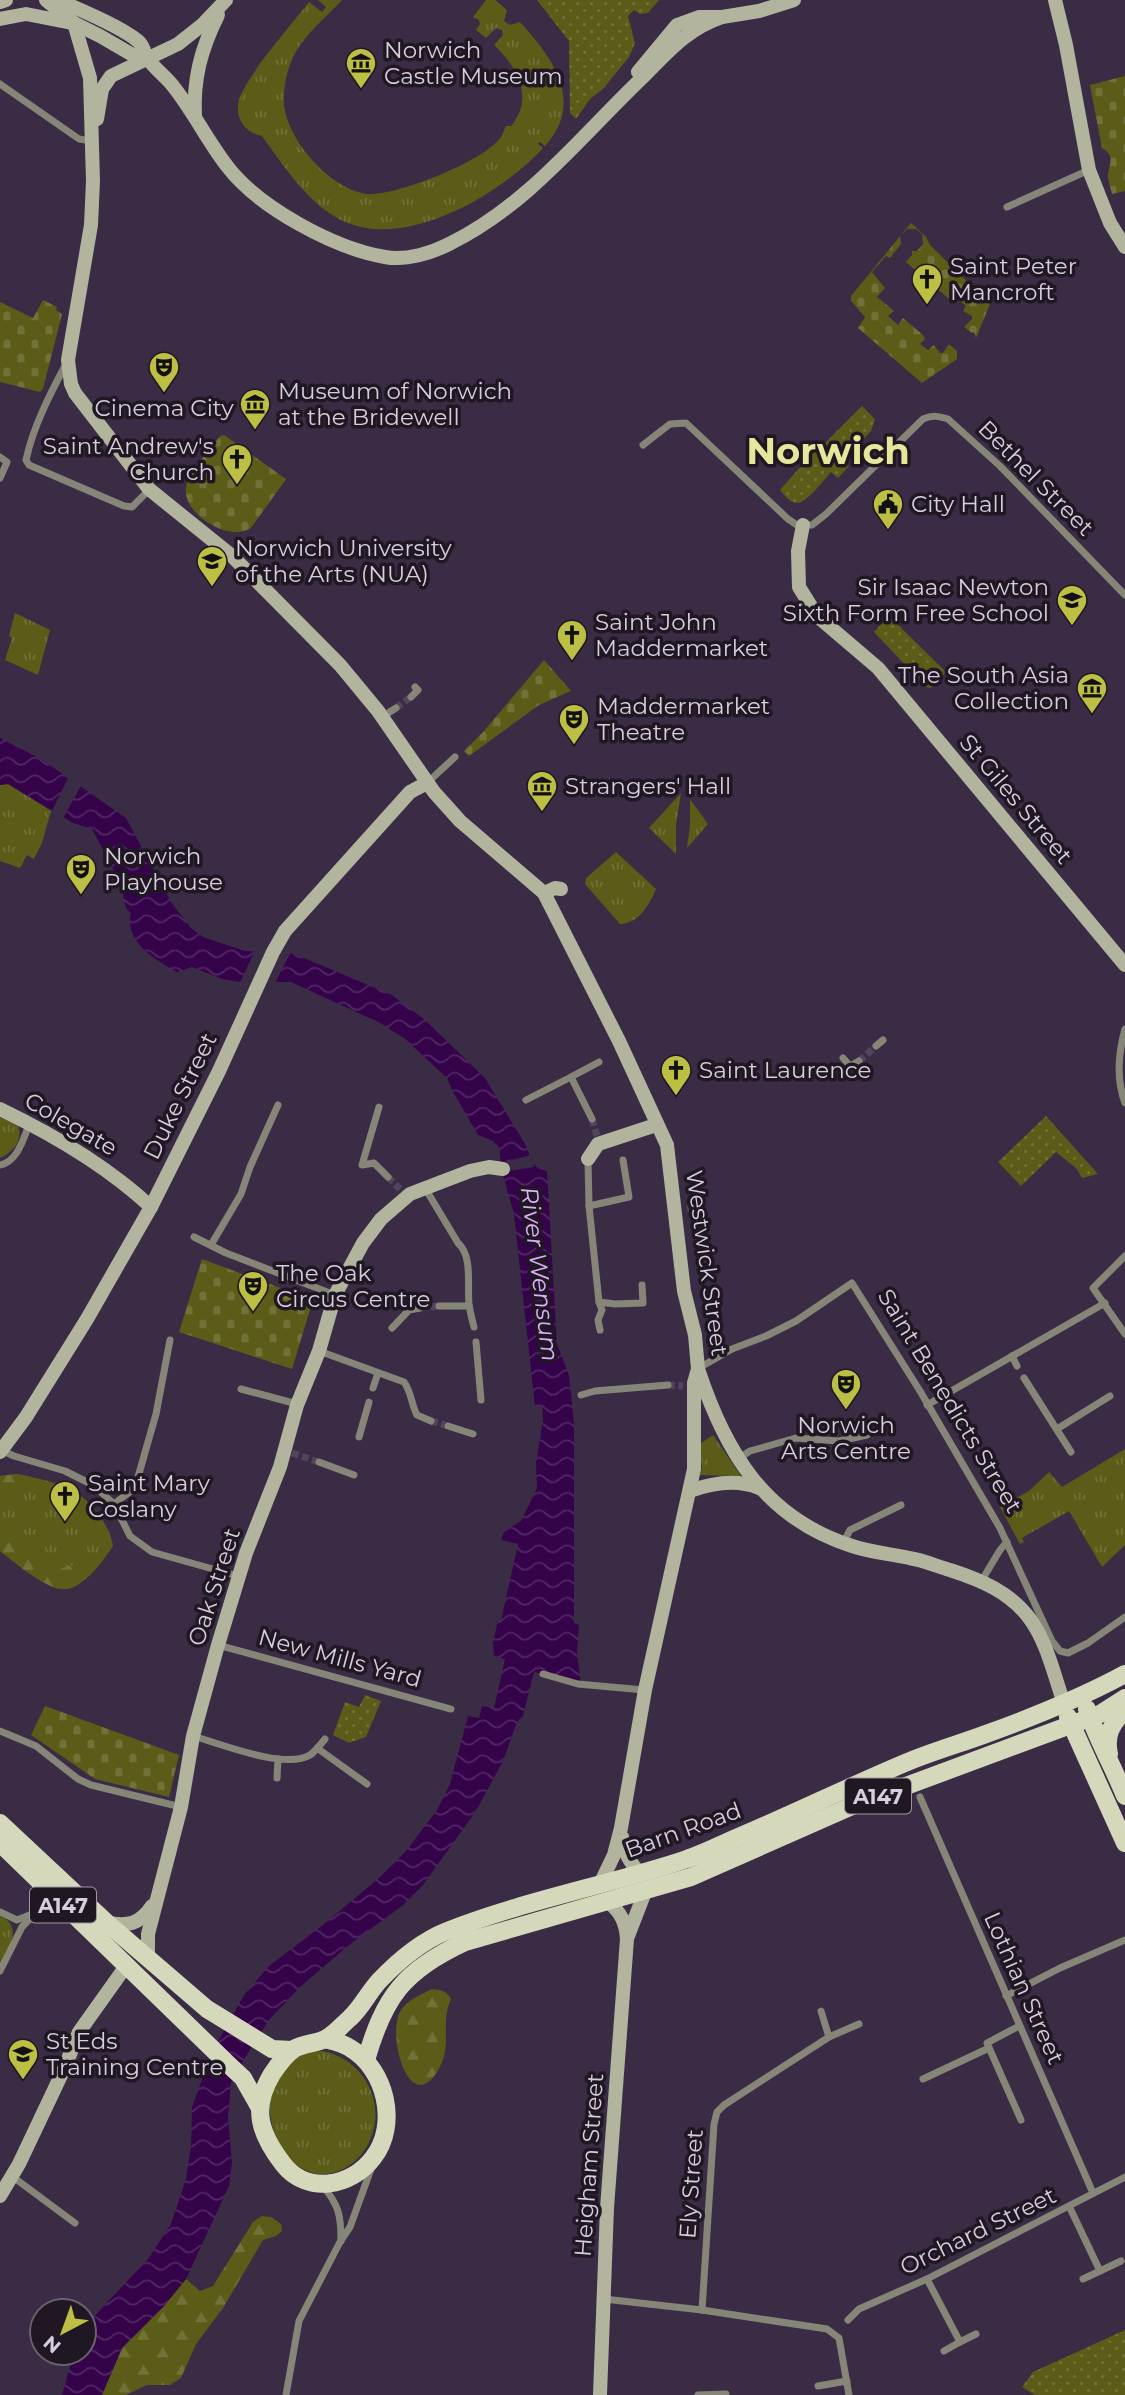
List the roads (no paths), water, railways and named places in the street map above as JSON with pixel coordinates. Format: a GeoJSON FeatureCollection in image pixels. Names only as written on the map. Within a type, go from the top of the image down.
{"type":"FeatureCollection","features":[{"type":"Feature","properties":{"kind":"main road","name":"A147"},"geometry":{"type":"LineString","coordinates":[[1082,1696],[1125,1674]]}},
{"type":"Feature","properties":{"kind":"main road","name":"Barn Road"},"geometry":{"type":"LineString","coordinates":[[292,2050],[325,2039],[358,2011],[377,1983],[391,1970],[421,1945],[444,1932],[514,1908],[686,1860],[908,1761],[1082,1696]]}},
{"type":"Feature","properties":{"kind":"main road"},"geometry":{"type":"LineString","coordinates":[[1082,1696],[1100,1744],[1125,1796]]}},
{"type":"Feature","properties":{"kind":"main road","name":"A147"},"geometry":{"type":"LineString","coordinates":[[1071,1726],[1125,1698]]}},
{"type":"Feature","properties":{"kind":"main road"},"geometry":{"type":"LineString","coordinates":[[1064,1703],[1071,1726],[1125,1843]]}},
{"type":"Feature","properties":{"kind":"main road"},"geometry":{"type":"LineString","coordinates":[[1110,1760],[1107,1737],[1125,1711]]}},
{"type":"Feature","properties":{"kind":"main road","name":"Barn Road"},"geometry":{"type":"LineString","coordinates":[[366,2060],[376,2026],[390,1998],[422,1966],[465,1942],[691,1877],[852,1806],[1071,1726]]}},
{"type":"Feature","properties":{"kind":"main road","name":"A147"},"geometry":{"type":"LineString","coordinates":[[0,1823],[188,1994],[259,2042],[272,2049],[292,2050]]}},
{"type":"Feature","properties":{"kind":"main road","name":"A147"},"geometry":{"type":"LineString","coordinates":[[0,1843],[243,2078],[260,2108],[260,2122],[268,2145],[290,2173],[299,2179],[323,2185]]}},
{"type":"Feature","properties":{"kind":"main road"},"geometry":{"type":"LineString","coordinates":[[323,2185],[356,2174],[374,2157],[385,2133],[386,2105],[381,2084],[366,2060],[349,2047],[325,2039]]}},
{"type":"Feature","properties":{"kind":"main road"},"geometry":{"type":"LineString","coordinates":[[260,2108],[271,2076],[292,2050]]}},
{"type":"Feature","properties":{"kind":"street"},"geometry":{"type":"LineString","coordinates":[[0,2],[6,0]]}},
{"type":"Feature","properties":{"kind":"street"},"geometry":{"type":"LineString","coordinates":[[46,0],[74,23],[131,54],[149,60]]}},
{"type":"Feature","properties":{"kind":"street"},"geometry":{"type":"LineString","coordinates":[[58,0],[142,43],[149,60],[173,85],[226,165],[243,185],[296,223],[349,246],[385,257],[424,253],[468,234],[559,162],[614,104],[686,35],[705,22],[722,17]]}},
{"type":"Feature","properties":{"kind":"street"},"geometry":{"type":"LineString","coordinates":[[92,141],[99,100],[107,81],[116,73],[149,60],[193,34],[225,0]]}},
{"type":"Feature","properties":{"kind":"street"},"geometry":{"type":"LineString","coordinates":[[195,118],[197,67],[207,36],[225,0]]}},
{"type":"Feature","properties":{"kind":"street"},"geometry":{"type":"LineString","coordinates":[[614,104],[677,25],[695,18],[759,11],[794,0]]}},
{"type":"Feature","properties":{"kind":"street"},"geometry":{"type":"LineString","coordinates":[[1055,0],[1089,170],[1110,223],[1125,247]]}},
{"type":"Feature","properties":{"kind":"street"},"geometry":{"type":"LineString","coordinates":[[0,19],[26,13],[74,23]]}},
{"type":"Feature","properties":{"kind":"street"},"geometry":{"type":"LineString","coordinates":[[74,23],[90,78],[89,113],[92,141],[92,211],[68,360],[71,384],[80,402],[149,489],[207,534],[261,584],[340,665],[382,717],[427,783],[460,821],[544,893],[555,888],[561,889]]}},
{"type":"Feature","properties":{"kind":"street"},"geometry":{"type":"LineString","coordinates":[[85,60],[90,45],[100,36],[117,29]]}},
{"type":"Feature","properties":{"kind":"street"},"geometry":{"type":"LineString","coordinates":[[0,84],[79,139],[92,141]]}},
{"type":"Feature","properties":{"kind":"street"},"geometry":{"type":"LineString","coordinates":[[1007,207],[1042,188],[1089,170]]}},
{"type":"Feature","properties":{"kind":"street"},"geometry":{"type":"LineString","coordinates":[[68,360],[50,393],[28,447],[26,460],[29,465],[124,506],[132,506],[149,489]]}},
{"type":"Feature","properties":{"kind":"street","name":"Bethel Street"},"geometry":{"type":"LineString","coordinates":[[803,525],[817,523],[923,419],[934,415],[948,419],[1000,466],[1125,595]]}},
{"type":"Feature","properties":{"kind":"street"},"geometry":{"type":"LineString","coordinates":[[643,446],[670,424],[686,424],[789,519],[797,525],[803,525]]}},
{"type":"Feature","properties":{"kind":"street"},"geometry":{"type":"LineString","coordinates":[[0,457],[7,462],[0,478]]}},
{"type":"Feature","properties":{"kind":"street","name":"St Giles Street"},"geometry":{"type":"LineString","coordinates":[[803,525],[797,561],[799,587],[817,616],[878,668],[1125,965]]}},
{"type":"Feature","properties":{"kind":"street"},"geometry":{"type":"LineString","coordinates":[[411,697],[418,690],[415,687]]}},
{"type":"Feature","properties":{"kind":"street"},"geometry":{"type":"LineString","coordinates":[[382,717],[396,708]]}},
{"type":"Feature","properties":{"kind":"street"},"geometry":{"type":"LineString","coordinates":[[427,783],[455,757]]}},
{"type":"Feature","properties":{"kind":"street","name":"Duke Street"},"geometry":{"type":"LineString","coordinates":[[0,1451],[26,1418],[151,1207],[219,1071],[273,952],[296,917],[364,841],[410,792],[427,783]]}},
{"type":"Feature","properties":{"kind":"street","name":"Westwick Street"},"geometry":{"type":"LineString","coordinates":[[544,893],[619,1041],[667,1145],[684,1291],[695,1335],[698,1369],[689,1386],[694,1469],[690,1491],[645,1690],[621,1828],[614,1854],[600,1884]]}},
{"type":"Feature","properties":{"kind":"street"},"geometry":{"type":"LineString","coordinates":[[1125,1029],[1119,1061],[1119,1084],[1125,1103]]}},
{"type":"Feature","properties":{"kind":"street"},"geometry":{"type":"LineString","coordinates":[[876,1046],[883,1040]]}},
{"type":"Feature","properties":{"kind":"street"},"geometry":{"type":"LineString","coordinates":[[843,1058],[850,1066],[859,1061]]}},
{"type":"Feature","properties":{"kind":"street"},"geometry":{"type":"LineString","coordinates":[[526,1100],[599,1062]]}},
{"type":"Feature","properties":{"kind":"street"},"geometry":{"type":"LineString","coordinates":[[571,1077],[592,1119]]}},
{"type":"Feature","properties":{"kind":"street"},"geometry":{"type":"LineString","coordinates":[[211,1245],[241,1194],[278,1105]]}},
{"type":"Feature","properties":{"kind":"street"},"geometry":{"type":"LineString","coordinates":[[379,1107],[362,1165],[374,1163],[388,1177]]}},
{"type":"Feature","properties":{"kind":"street","name":"Colegate"},"geometry":{"type":"LineString","coordinates":[[0,1109],[104,1168],[151,1207]]}},
{"type":"Feature","properties":{"kind":"street"},"geometry":{"type":"LineString","coordinates":[[0,1165],[13,1158],[29,1125]]}},
{"type":"Feature","properties":{"kind":"street"},"geometry":{"type":"LineString","coordinates":[[600,1331],[598,1320],[602,1310],[589,1206],[588,1159],[598,1140],[656,1125]]}},
{"type":"Feature","properties":{"kind":"street"},"geometry":{"type":"LineString","coordinates":[[589,1206],[629,1197],[623,1160]]}},
{"type":"Feature","properties":{"kind":"street","name":"Oak Street"},"geometry":{"type":"LineString","coordinates":[[148,1960],[148,1934],[181,1807],[193,1736],[218,1645],[238,1576],[289,1452],[298,1405],[319,1351],[335,1295],[363,1243],[405,1192],[470,1171],[489,1167],[503,1168]]}},
{"type":"Feature","properties":{"kind":"street"},"geometry":{"type":"LineString","coordinates":[[425,1187],[463,1248],[467,1261],[469,1306],[474,1327]]}},
{"type":"Feature","properties":{"kind":"street"},"geometry":{"type":"LineString","coordinates":[[194,1237],[335,1295]]}},
{"type":"Feature","properties":{"kind":"street"},"geometry":{"type":"LineString","coordinates":[[1125,1256],[1093,1287],[1125,1334]]}},
{"type":"Feature","properties":{"kind":"street","name":"Saint Benedicts Street"},"geometry":{"type":"LineString","coordinates":[[698,1369],[732,1349],[796,1321],[852,1283],[928,1405],[1006,1542],[1052,1641],[1060,1651],[1068,1653],[1076,1650],[1125,1617]]}},
{"type":"Feature","properties":{"kind":"street"},"geometry":{"type":"LineString","coordinates":[[599,1302],[643,1303],[642,1285]]}},
{"type":"Feature","properties":{"kind":"street"},"geometry":{"type":"LineString","coordinates":[[928,1405],[1105,1303]]}},
{"type":"Feature","properties":{"kind":"street"},"geometry":{"type":"LineString","coordinates":[[439,1306],[469,1306]]}},
{"type":"Feature","properties":{"kind":"street"},"geometry":{"type":"LineString","coordinates":[[392,1328],[409,1310],[420,1308]]}},
{"type":"Feature","properties":{"kind":"street"},"geometry":{"type":"LineString","coordinates":[[114,1504],[136,1485],[156,1414],[170,1340]]}},
{"type":"Feature","properties":{"kind":"street"},"geometry":{"type":"LineString","coordinates":[[476,1342],[481,1400]]}},
{"type":"Feature","properties":{"kind":"street"},"geometry":{"type":"LineString","coordinates":[[319,1351],[404,1382],[410,1390],[417,1415],[431,1421]]}},
{"type":"Feature","properties":{"kind":"street"},"geometry":{"type":"LineString","coordinates":[[1012,1356],[1017,1366]]}},
{"type":"Feature","properties":{"kind":"street"},"geometry":{"type":"LineString","coordinates":[[698,1369],[718,1424],[737,1458],[759,1488],[787,1514],[813,1532],[843,1544],[911,1558],[982,1580],[1011,1600],[1030,1620],[1049,1656],[1064,1703]]}},
{"type":"Feature","properties":{"kind":"street"},"geometry":{"type":"LineString","coordinates":[[373,1388],[378,1373]]}},
{"type":"Feature","properties":{"kind":"street"},"geometry":{"type":"LineString","coordinates":[[1024,1378],[1071,1452]]}},
{"type":"Feature","properties":{"kind":"street"},"geometry":{"type":"LineString","coordinates":[[581,1395],[595,1391],[668,1385]]}},
{"type":"Feature","properties":{"kind":"street"},"geometry":{"type":"LineString","coordinates":[[240,1390],[298,1405]]}},
{"type":"Feature","properties":{"kind":"street"},"geometry":{"type":"LineString","coordinates":[[1057,1429],[1111,1396]]}},
{"type":"Feature","properties":{"kind":"street"},"geometry":{"type":"LineString","coordinates":[[359,1437],[369,1402]]}},
{"type":"Feature","properties":{"kind":"street"},"geometry":{"type":"LineString","coordinates":[[448,1426],[473,1434]]}},
{"type":"Feature","properties":{"kind":"street"},"geometry":{"type":"LineString","coordinates":[[737,1458],[750,1451],[796,1438],[839,1441],[867,1436]]}},
{"type":"Feature","properties":{"kind":"street"},"geometry":{"type":"LineString","coordinates":[[0,1451],[80,1477],[93,1485],[114,1504],[130,1536],[143,1547],[195,1566],[238,1576]]}},
{"type":"Feature","properties":{"kind":"street"},"geometry":{"type":"LineString","coordinates":[[319,1462],[354,1475]]}},
{"type":"Feature","properties":{"kind":"street"},"geometry":{"type":"LineString","coordinates":[[690,1491],[719,1484],[747,1483],[759,1488]]}},
{"type":"Feature","properties":{"kind":"street"},"geometry":{"type":"LineString","coordinates":[[843,1544],[850,1530],[901,1505]]}},
{"type":"Feature","properties":{"kind":"street","name":"Saint Benedicts Street"},"geometry":{"type":"LineString","coordinates":[[982,1580],[1006,1542]]}},
{"type":"Feature","properties":{"kind":"street","name":"New Mills Yard"},"geometry":{"type":"LineString","coordinates":[[218,1645],[451,1709]]}},
{"type":"Feature","properties":{"kind":"street"},"geometry":{"type":"LineString","coordinates":[[543,1674],[578,1684],[645,1690]]}},
{"type":"Feature","properties":{"kind":"street"},"geometry":{"type":"LineString","coordinates":[[0,1731],[36,1746],[78,1779],[91,1785],[181,1807]]}},
{"type":"Feature","properties":{"kind":"street"},"geometry":{"type":"LineString","coordinates":[[193,1736],[278,1759],[295,1760],[310,1755],[326,1739]]}},
{"type":"Feature","properties":{"kind":"street"},"geometry":{"type":"LineString","coordinates":[[317,1748],[367,1784]]}},
{"type":"Feature","properties":{"kind":"street"},"geometry":{"type":"LineString","coordinates":[[277,1778],[278,1759]]}},
{"type":"Feature","properties":{"kind":"street","name":"Lothian Street"},"geometry":{"type":"LineString","coordinates":[[920,1797],[1093,2193]]}},
{"type":"Feature","properties":{"kind":"street","name":"Westwick Street"},"geometry":{"type":"LineString","coordinates":[[621,1828],[623,1850],[640,1874]]}},
{"type":"Feature","properties":{"kind":"street","name":"Heigham Street"},"geometry":{"type":"LineString","coordinates":[[627,1939],[645,1892]]}},
{"type":"Feature","properties":{"kind":"street"},"geometry":{"type":"LineString","coordinates":[[0,1971],[22,1927],[52,1894]]}},
{"type":"Feature","properties":{"kind":"street"},"geometry":{"type":"LineString","coordinates":[[107,1923],[124,1926],[135,1923],[145,1917],[157,1900]]}},
{"type":"Feature","properties":{"kind":"street","name":"Heigham Street"},"geometry":{"type":"LineString","coordinates":[[600,2395],[608,2195],[627,1939],[626,1924],[616,1908],[608,1902]]}},
{"type":"Feature","properties":{"kind":"street"},"geometry":{"type":"LineString","coordinates":[[0,1912],[17,1920],[33,1913]]}},
{"type":"Feature","properties":{"kind":"street"},"geometry":{"type":"LineString","coordinates":[[1006,1996],[1060,1968],[1125,1940]]}},
{"type":"Feature","properties":{"kind":"street"},"geometry":{"type":"LineString","coordinates":[[0,2196],[13,2177],[65,2069],[79,2032],[126,1966]]}},
{"type":"Feature","properties":{"kind":"street"},"geometry":{"type":"LineString","coordinates":[[821,2011],[829,2037]]}},
{"type":"Feature","properties":{"kind":"street","name":"Ely Street"},"geometry":{"type":"LineString","coordinates":[[702,2310],[717,2112],[829,2037],[859,2024]]}},
{"type":"Feature","properties":{"kind":"street"},"geometry":{"type":"LineString","coordinates":[[1019,2026],[987,2043],[1021,2120]]}},
{"type":"Feature","properties":{"kind":"street"},"geometry":{"type":"LineString","coordinates":[[923,2079],[989,2048]]}},
{"type":"Feature","properties":{"kind":"street"},"geometry":{"type":"LineString","coordinates":[[286,2395],[299,2321],[350,2227],[374,2157]]}},
{"type":"Feature","properties":{"kind":"street"},"geometry":{"type":"LineString","coordinates":[[13,2177],[75,2223]]}},
{"type":"Feature","properties":{"kind":"street","name":"Orchard Street"},"geometry":{"type":"LineString","coordinates":[[848,2320],[859,2309],[927,2279],[1070,2208],[1125,2177]]}},
{"type":"Feature","properties":{"kind":"street"},"geometry":{"type":"LineString","coordinates":[[323,2185],[336,2201],[341,2220],[341,2242]]}},
{"type":"Feature","properties":{"kind":"street"},"geometry":{"type":"LineString","coordinates":[[1070,2208],[1100,2271]]}},
{"type":"Feature","properties":{"kind":"street"},"geometry":{"type":"LineString","coordinates":[[1083,2279],[1121,2261]]}},
{"type":"Feature","properties":{"kind":"street"},"geometry":{"type":"LineString","coordinates":[[927,2279],[960,2342]]}},
{"type":"Feature","properties":{"kind":"street"},"geometry":{"type":"LineString","coordinates":[[604,2299],[806,2325],[834,2333],[841,2346],[849,2395]]}},
{"type":"Feature","properties":{"kind":"street"},"geometry":{"type":"LineString","coordinates":[[944,2351],[976,2334]]}},
{"type":"Feature","properties":{"kind":"street"},"geometry":{"type":"LineString","coordinates":[[818,2386],[847,2381]]}},
{"type":"Feature","properties":{"kind":"street"},"geometry":{"type":"LineString","coordinates":[[699,2395],[726,2394]]}},
{"type":"Feature","properties":{"kind":"water","name":"River Wensum"},"geometry":{"type":"Polygon","coordinates":[[[0,738],[41,759],[126,818],[171,902],[191,928],[203,937],[245,951],[292,953],[392,995],[425,1020],[485,1078],[525,1144],[534,1165],[547,1171],[557,1344],[569,1375],[574,1423],[574,1623],[579,1625],[577,1653],[581,1683],[534,1672],[523,1716],[517,1722],[503,1761],[476,1811],[423,1885],[402,1906],[349,1945],[300,1987],[269,2020],[231,2083],[228,2118],[232,2163],[229,2186],[186,2279],[164,2306],[122,2348],[102,2395],[62,2395],[70,2367],[98,2367],[98,2312],[148,2259],[171,2224],[186,2179],[191,2146],[192,2107],[212,2052],[244,1995],[269,1966],[323,1925],[380,1877],[406,1851],[437,1810],[450,1784],[468,1716],[479,1718],[482,1706],[494,1708],[505,1659],[494,1657],[493,1642],[498,1621],[501,1621],[518,1544],[501,1540],[504,1531],[521,1521],[537,1488],[536,1463],[543,1420],[542,1405],[535,1407],[514,1214],[502,1172],[499,1147],[493,1141],[478,1135],[447,1078],[405,1039],[382,1024],[291,982],[240,982],[222,979],[192,967],[177,972],[160,962],[143,949],[132,933],[131,913],[126,909],[121,884],[92,829],[73,823],[8,784],[0,785],[0,738]]]}},
{"type":"Feature","properties":{"kind":"tunnel"},"geometry":{"type":"LineString","coordinates":[[396,708],[411,697]]}},
{"type":"Feature","properties":{"kind":"tunnel"},"geometry":{"type":"LineString","coordinates":[[859,1061],[876,1046]]}},
{"type":"Feature","properties":{"kind":"tunnel"},"geometry":{"type":"LineString","coordinates":[[592,1119],[597,1136]]}},
{"type":"Feature","properties":{"kind":"tunnel"},"geometry":{"type":"LineString","coordinates":[[388,1177],[400,1189]]}},
{"type":"Feature","properties":{"kind":"tunnel"},"geometry":{"type":"LineString","coordinates":[[687,1209],[698,1207]]}},
{"type":"Feature","properties":{"kind":"tunnel"},"geometry":{"type":"LineString","coordinates":[[420,1308],[439,1306]]}},
{"type":"Feature","properties":{"kind":"tunnel"},"geometry":{"type":"LineString","coordinates":[[668,1385],[683,1386]]}},
{"type":"Feature","properties":{"kind":"tunnel"},"geometry":{"type":"LineString","coordinates":[[431,1421],[448,1426]]}},
{"type":"Feature","properties":{"kind":"tunnel"},"geometry":{"type":"LineString","coordinates":[[292,1453],[319,1462]]}},
{"type":"Feature","properties":{"kind":"place","name":"Norwich Castle Museum"},"geometry":{"type":"Point","coordinates":[361,90]}},
{"type":"Feature","properties":{"kind":"place","name":"Saint Peter Mancroft"},"geometry":{"type":"Point","coordinates":[927,306]}},
{"type":"Feature","properties":{"kind":"place","name":"Cinema City"},"geometry":{"type":"Point","coordinates":[164,394]}},
{"type":"Feature","properties":{"kind":"place","name":"Museum of Norwich at the Bridewell"},"geometry":{"type":"Point","coordinates":[255,431]}},
{"type":"Feature","properties":{"kind":"place","name":"Saint Andrew's Church"},"geometry":{"type":"Point","coordinates":[237,486]}},
{"type":"Feature","properties":{"kind":"place","name":"City Hall"},"geometry":{"type":"Point","coordinates":[888,531]}},
{"type":"Feature","properties":{"kind":"place","name":"Norwich University of the Arts (NUA)"},"geometry":{"type":"Point","coordinates":[212,588]}},
{"type":"Feature","properties":{"kind":"place","name":"Sir Isaac Newton Sixth Form Free School"},"geometry":{"type":"Point","coordinates":[1072,627]}},
{"type":"Feature","properties":{"kind":"place","name":"Saint John Maddermarket"},"geometry":{"type":"Point","coordinates":[572,662]}},
{"type":"Feature","properties":{"kind":"place","name":"The South Asia Collection"},"geometry":{"type":"Point","coordinates":[1092,715]}},
{"type":"Feature","properties":{"kind":"place","name":"Maddermarket Theatre"},"geometry":{"type":"Point","coordinates":[574,746]}},
{"type":"Feature","properties":{"kind":"place","name":"Strangers' Hall"},"geometry":{"type":"Point","coordinates":[542,813]}},
{"type":"Feature","properties":{"kind":"place","name":"Norwich Playhouse"},"geometry":{"type":"Point","coordinates":[81,896]}},
{"type":"Feature","properties":{"kind":"place","name":"Saint Laurence"},"geometry":{"type":"Point","coordinates":[676,1097]}},
{"type":"Feature","properties":{"kind":"place","name":"The Oak Circus Centre"},"geometry":{"type":"Point","coordinates":[253,1313]}},
{"type":"Feature","properties":{"kind":"place","name":"Norwich Arts Centre"},"geometry":{"type":"Point","coordinates":[846,1411]}},
{"type":"Feature","properties":{"kind":"place","name":"Saint Mary Coslany"},"geometry":{"type":"Point","coordinates":[65,1523]}},
{"type":"Feature","properties":{"kind":"place","name":"St Eds Training Centre"},"geometry":{"type":"Point","coordinates":[23,2081]}},
{"type":"Feature","properties":{"kind":"district","name":"Norwich"},"geometry":{"type":"Point","coordinates":[828,450]}}]}
